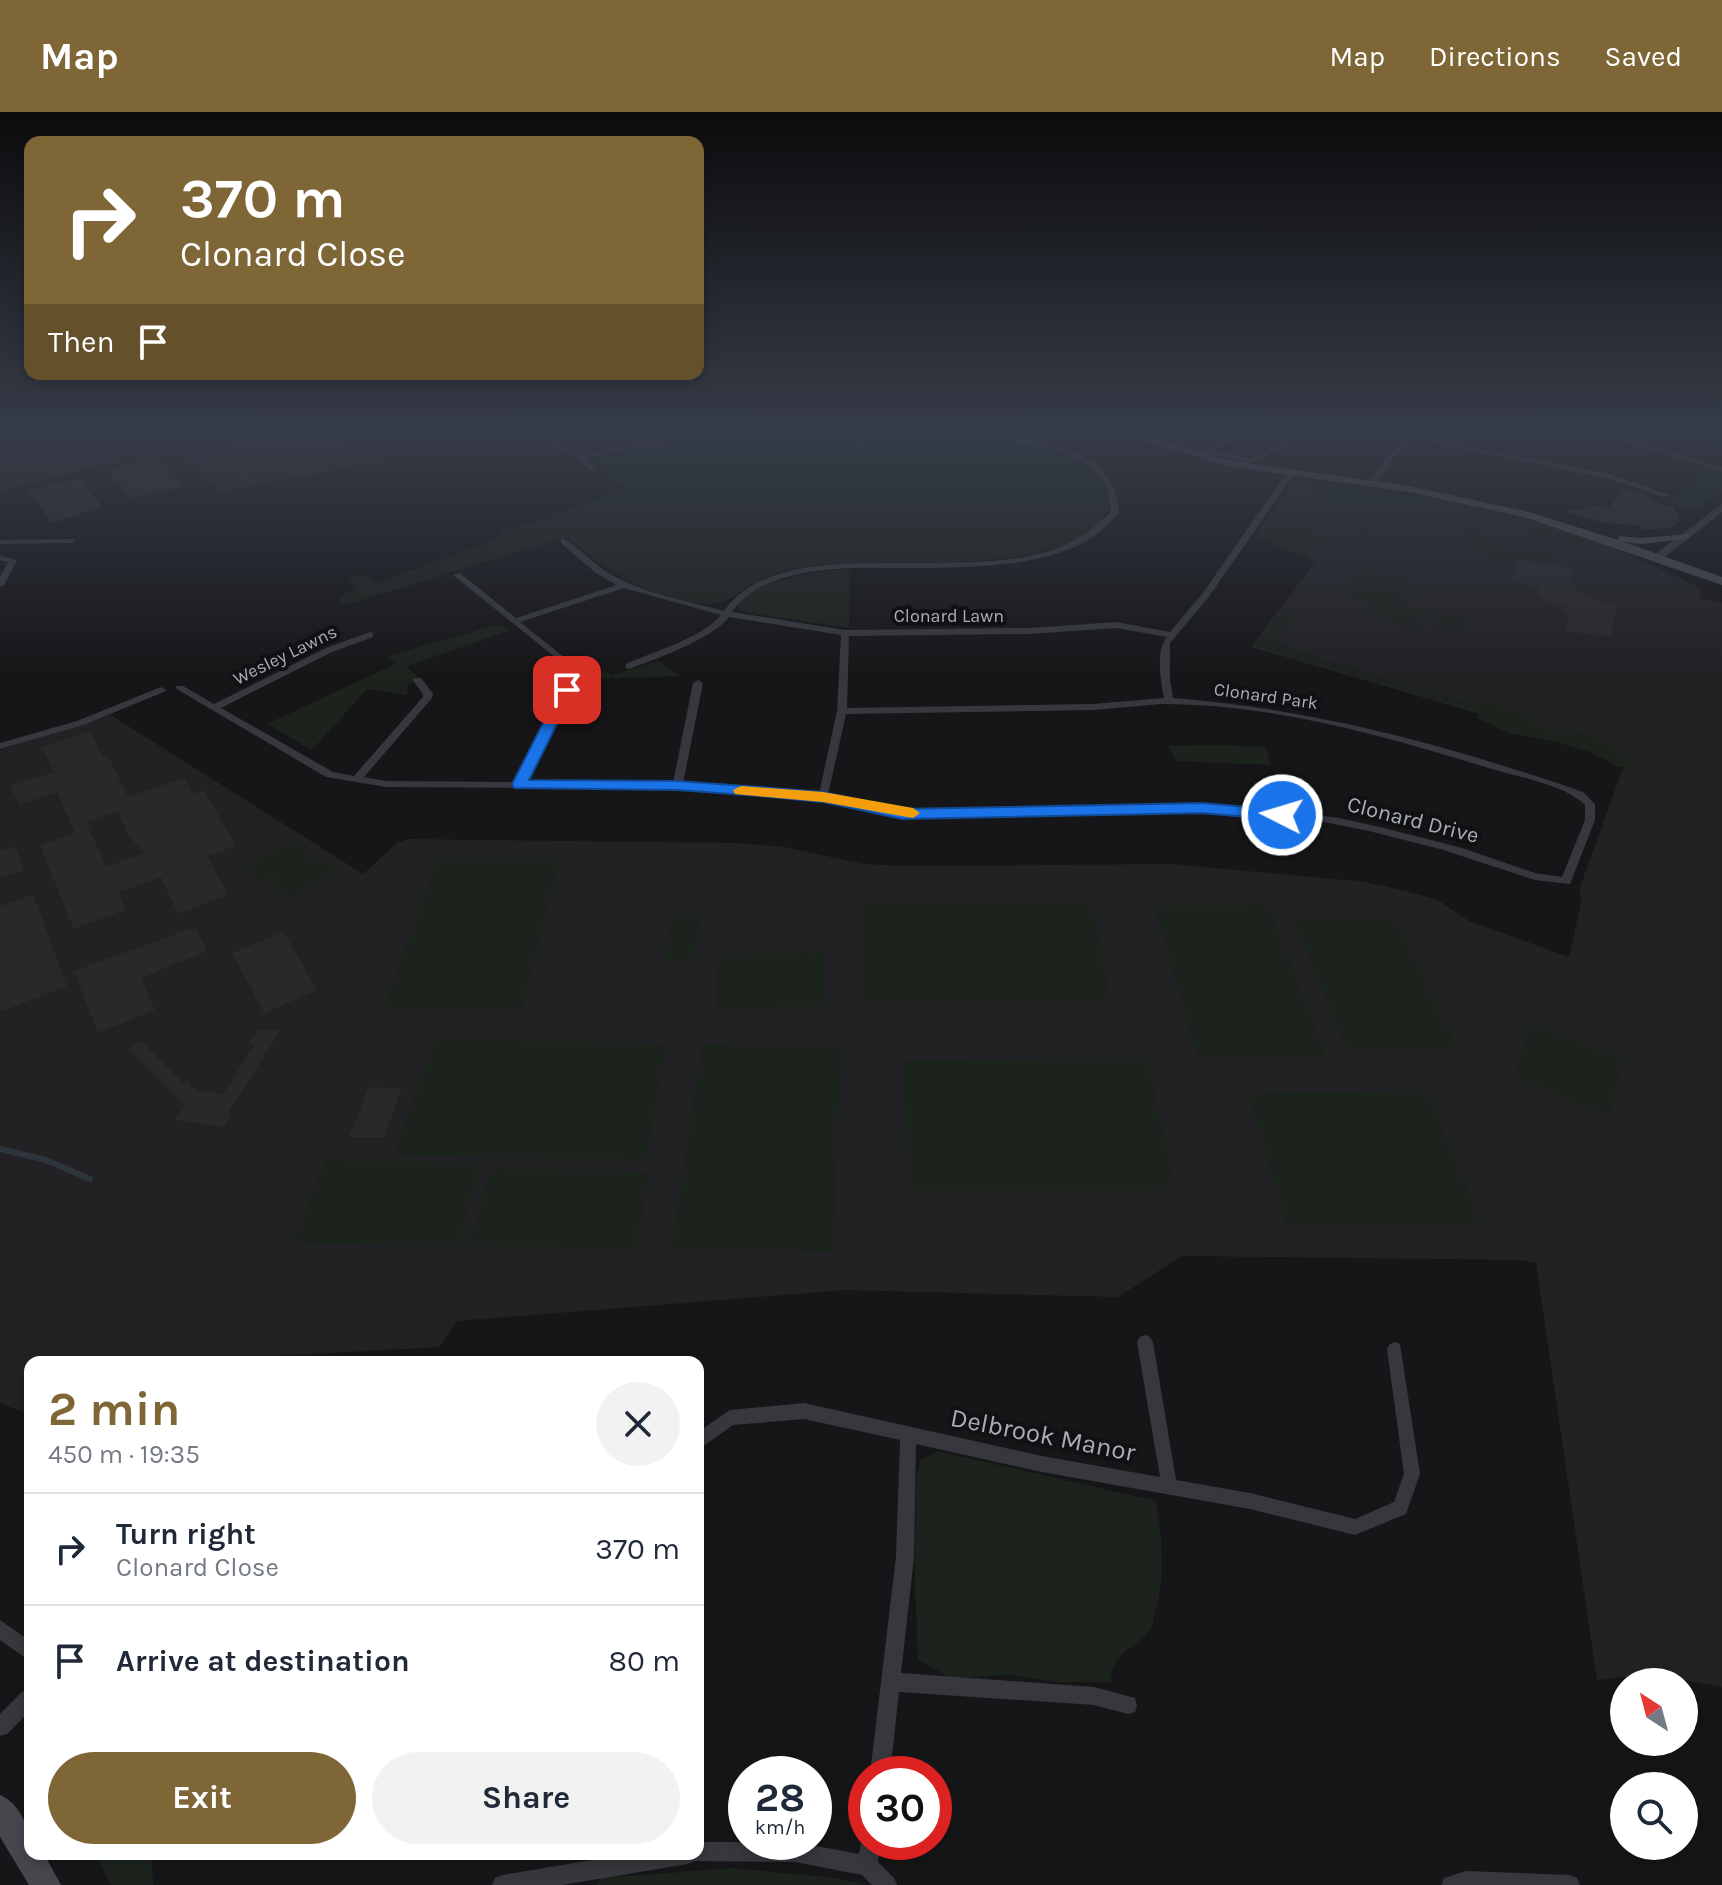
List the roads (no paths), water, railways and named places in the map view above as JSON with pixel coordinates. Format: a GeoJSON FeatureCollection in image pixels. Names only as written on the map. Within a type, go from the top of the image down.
{"type":"FeatureCollection","features":[{"type":"Feature","properties":{"kind":"main road"},"geometry":{"type":"LineString","coordinates":[[1509,512],[1588,533],[1722,582]]}},
{"type":"Feature","properties":{"kind":"main road"},"geometry":{"type":"LineString","coordinates":[[1588,533],[1642,541],[1686,536]]}},
{"type":"Feature","properties":{"kind":"main road"},"geometry":{"type":"LineString","coordinates":[[1628,547],[1703,582],[1722,582]]}},
{"type":"Feature","properties":{"kind":"main road"},"geometry":{"type":"LineString","coordinates":[[0,1810],[24,1849]]}},
{"type":"Feature","properties":{"kind":"main road"},"geometry":{"type":"LineString","coordinates":[[31,1860],[46,1885]]}},
{"type":"Feature","properties":{"kind":"street"},"geometry":{"type":"LineString","coordinates":[[629,666],[716,627],[741,596],[761,585],[809,570],[965,564],[1049,553],[1095,533],[1115,512]]}},
{"type":"Feature","properties":{"kind":"street"},"geometry":{"type":"LineString","coordinates":[[1169,701],[1166,643],[1205,596],[1264,512]]}},
{"type":"Feature","properties":{"kind":"street"},"geometry":{"type":"LineString","coordinates":[[1657,558],[1716,512]]}},
{"type":"Feature","properties":{"kind":"street"},"geometry":{"type":"LineString","coordinates":[[0,542],[71,541]]}},
{"type":"Feature","properties":{"kind":"street","name":"Clonard Lawn"},"geometry":{"type":"LineString","coordinates":[[564,541],[599,571],[624,585],[726,614],[845,633],[1024,632],[1116,625],[1172,635]]}},
{"type":"Feature","properties":{"kind":"street"},"geometry":{"type":"LineString","coordinates":[[0,558],[13,560],[0,585]]}},
{"type":"Feature","properties":{"kind":"street"},"geometry":{"type":"LineString","coordinates":[[457,575],[576,671]]}},
{"type":"Feature","properties":{"kind":"street"},"geometry":{"type":"LineString","coordinates":[[515,621],[624,585]]}},
{"type":"Feature","properties":{"kind":"street"},"geometry":{"type":"LineString","coordinates":[[823,797],[842,711],[845,633]]}},
{"type":"Feature","properties":{"kind":"street","name":"Wesley Lawns"},"geometry":{"type":"LineString","coordinates":[[215,707],[329,650],[370,635]]}},
{"type":"Feature","properties":{"kind":"street"},"geometry":{"type":"LineString","coordinates":[[357,779],[427,698],[428,694],[418,680]]}},
{"type":"Feature","properties":{"kind":"street"},"geometry":{"type":"LineString","coordinates":[[677,786],[698,683]]}},
{"type":"Feature","properties":{"kind":"street","name":"Wesley Lawns"},"geometry":{"type":"LineString","coordinates":[[180,688],[330,775],[433,785]]}},
{"type":"Feature","properties":{"kind":"street"},"geometry":{"type":"LineString","coordinates":[[0,746],[80,723],[161,690]]}},
{"type":"Feature","properties":{"kind":"street"},"geometry":{"type":"LineString","coordinates":[[520,784],[567,690]]}},
{"type":"Feature","properties":{"kind":"street","name":"Clonard Park"},"geometry":{"type":"LineString","coordinates":[[842,711],[1098,707],[1169,701],[1259,709],[1335,722],[1409,740],[1579,794],[1590,804],[1590,820],[1566,881]]}},
{"type":"Feature","properties":{"kind":"street","name":"Clonard Drive"},"geometry":{"type":"LineString","coordinates":[[433,785],[677,786],[823,797],[902,814],[1202,808],[1323,819],[1447,847],[1548,880],[1566,881]]}},
{"type":"Feature","properties":{"kind":"street","name":"Delbrook Manor"},"geometry":{"type":"LineString","coordinates":[[1145,1342],[1169,1484]]}},
{"type":"Feature","properties":{"kind":"street","name":"Delbrook Manor"},"geometry":{"type":"LineString","coordinates":[[704,1438],[730,1418],[804,1411],[1056,1467],[1169,1484],[1355,1527],[1400,1508],[1412,1474],[1395,1349]]}},
{"type":"Feature","properties":{"kind":"street"},"geometry":{"type":"LineString","coordinates":[[883,1756],[905,1557],[908,1435]]}},
{"type":"Feature","properties":{"kind":"street"},"geometry":{"type":"LineString","coordinates":[[0,1629],[24,1647]]}},
{"type":"Feature","properties":{"kind":"street"},"geometry":{"type":"LineString","coordinates":[[893,1682],[1094,1696],[1128,1705]]}},
{"type":"Feature","properties":{"kind":"street"},"geometry":{"type":"LineString","coordinates":[[0,1727],[24,1704]]}},
{"type":"Feature","properties":{"kind":"street"},"geometry":{"type":"LineString","coordinates":[[704,1852],[795,1852],[867,1866],[887,1885]]}},
{"type":"Feature","properties":{"kind":"street"},"geometry":{"type":"LineString","coordinates":[[502,1885],[561,1880],[659,1860]]}},
{"type":"Feature","properties":{"kind":"street"},"geometry":{"type":"LineString","coordinates":[[867,1866],[868,1860]]}},
{"type":"Feature","properties":{"kind":"street"},"geometry":{"type":"LineString","coordinates":[[1451,1885],[1466,1881],[1570,1885]]}},
{"type":"Feature","properties":{"kind":"waterway"},"geometry":{"type":"LineString","coordinates":[[0,1149],[46,1160],[90,1179]]}}]}
